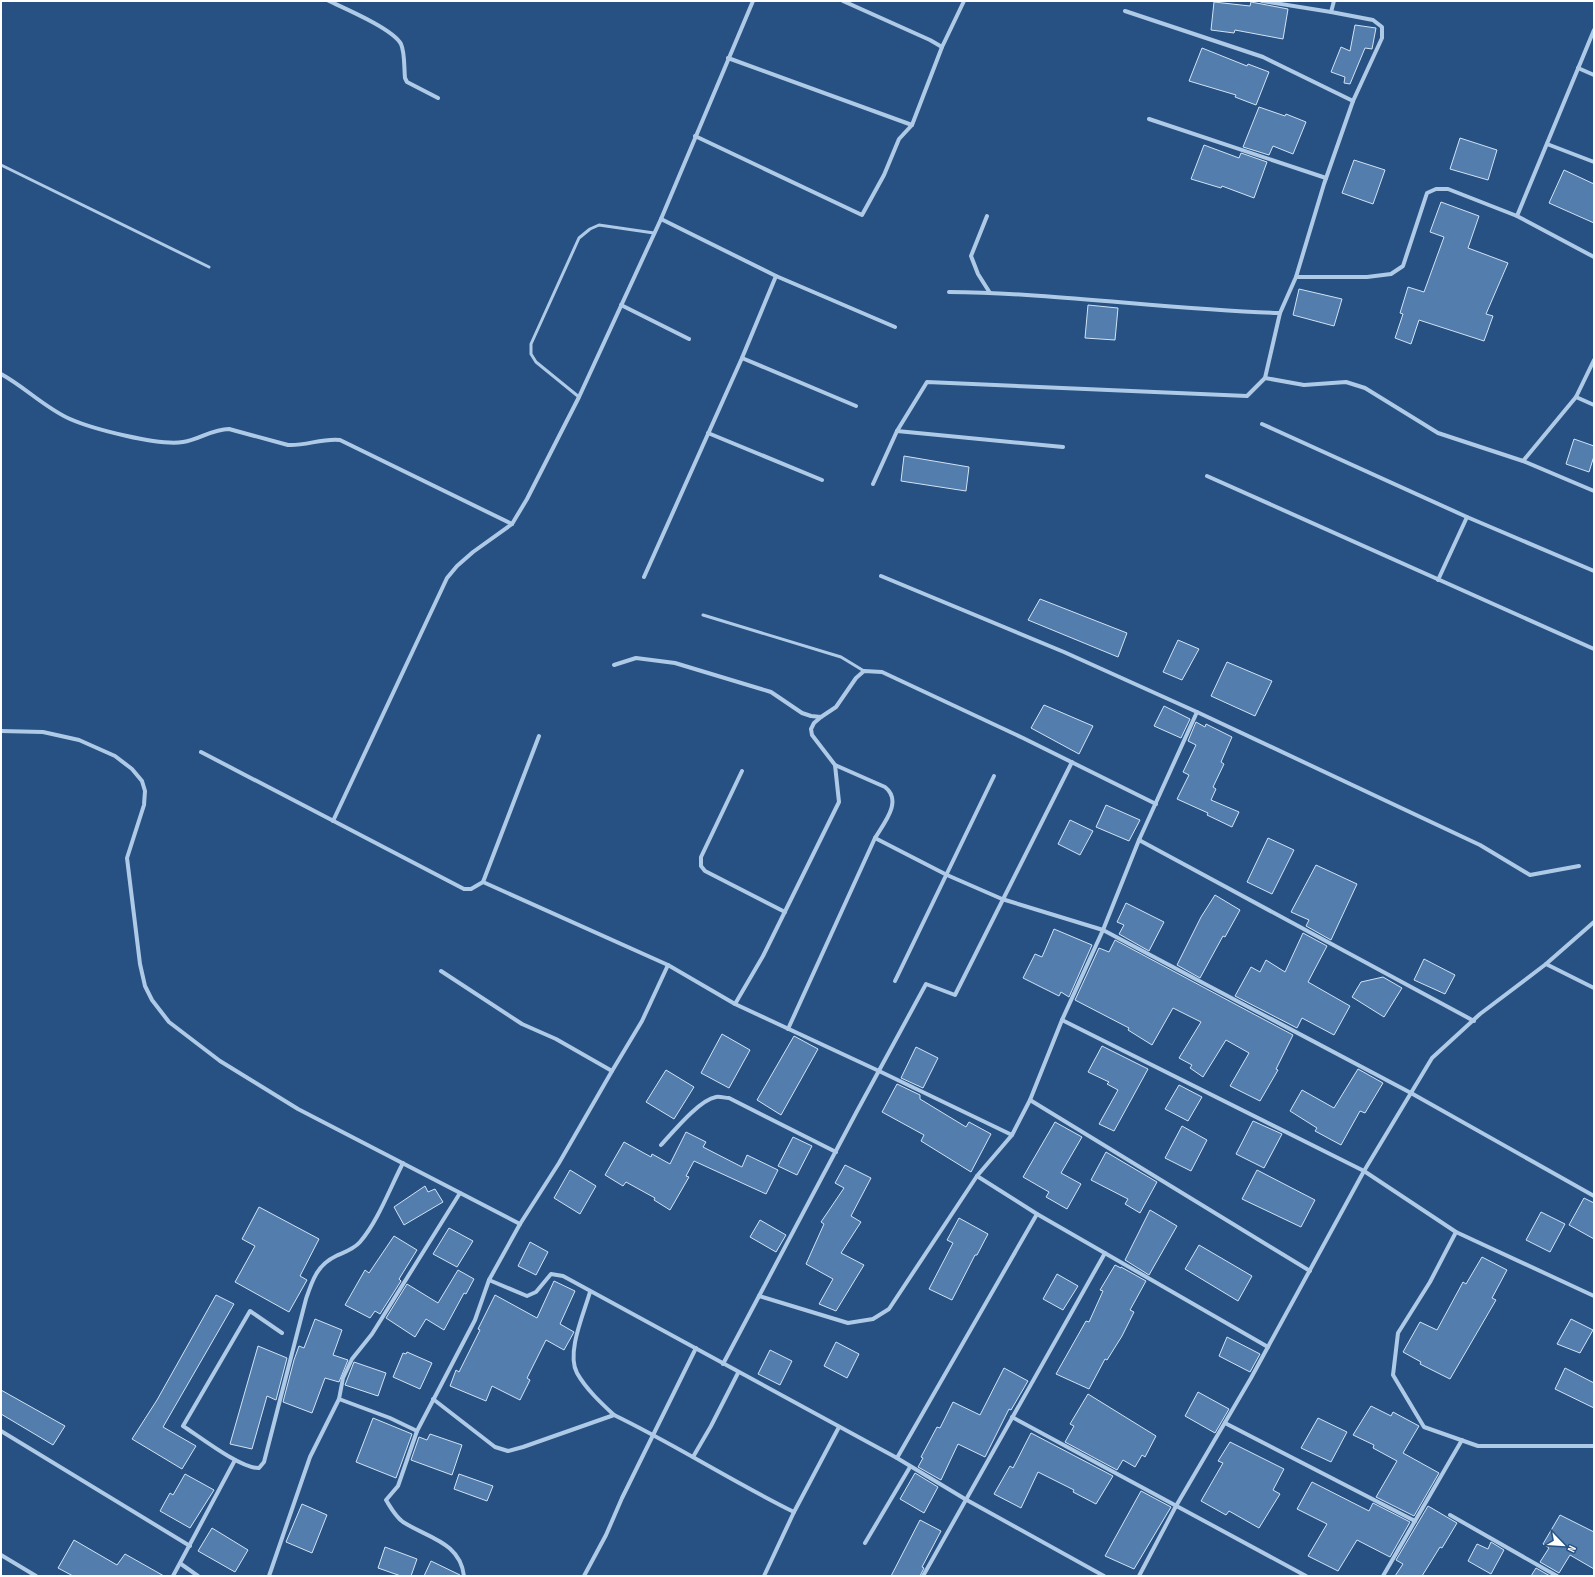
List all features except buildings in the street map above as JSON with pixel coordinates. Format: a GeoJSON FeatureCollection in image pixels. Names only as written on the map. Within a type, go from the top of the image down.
{"type":"FeatureCollection","features":[{"type":"Feature","properties":{"kind":"street"},"geometry":{"type":"LineString","coordinates":[[329,1],[388,31],[397,38],[401,45],[405,78],[407,82],[438,98]]}},
{"type":"Feature","properties":{"kind":"street"},"geometry":{"type":"LineString","coordinates":[[333,821],[447,578],[468,557],[512,524],[538,479],[579,397],[661,219],[753,1]]}},
{"type":"Feature","properties":{"kind":"street"},"geometry":{"type":"LineString","coordinates":[[843,1],[930,40],[942,47]]}},
{"type":"Feature","properties":{"kind":"street"},"geometry":{"type":"LineString","coordinates":[[695,136],[862,214],[884,175],[899,139],[912,125],[942,47],[964,1]]}},
{"type":"Feature","properties":{"kind":"street"},"geometry":{"type":"LineString","coordinates":[[872,484],[897,431],[927,382],[1247,396],[1264,378],[1280,312],[1296,277],[1326,178],[1353,101],[1382,38],[1382,27],[1372,20],[1262,1]]}},
{"type":"Feature","properties":{"kind":"street"},"geometry":{"type":"LineString","coordinates":[[1331,12],[1334,1]]}},
{"type":"Feature","properties":{"kind":"street"},"geometry":{"type":"LineString","coordinates":[[1125,10],[1263,57],[1353,101]]}},
{"type":"Feature","properties":{"kind":"street"},"geometry":{"type":"LineString","coordinates":[[1516,216],[1594,30]]}},
{"type":"Feature","properties":{"kind":"street"},"geometry":{"type":"LineString","coordinates":[[728,58],[912,125]]}},
{"type":"Feature","properties":{"kind":"street"},"geometry":{"type":"LineString","coordinates":[[1578,68],[1594,75]]}},
{"type":"Feature","properties":{"kind":"street"},"geometry":{"type":"LineString","coordinates":[[1149,119],[1326,178]]}},
{"type":"Feature","properties":{"kind":"street"},"geometry":{"type":"LineString","coordinates":[[1547,144],[1594,162]]}},
{"type":"Feature","properties":{"kind":"street"},"geometry":{"type":"LineString","coordinates":[[1296,277],[1367,277],[1391,274],[1403,266],[1427,193],[1436,189],[1448,189],[1516,216],[1594,258]]}},
{"type":"Feature","properties":{"kind":"street"},"geometry":{"type":"LineString","coordinates":[[987,216],[971,256],[978,274],[990,293]]}},
{"type":"Feature","properties":{"kind":"street"},"geometry":{"type":"LineString","coordinates":[[661,219],[776,276],[895,327]]}},
{"type":"Feature","properties":{"kind":"street"},"geometry":{"type":"LineString","coordinates":[[644,577],[742,358],[776,276]]}},
{"type":"Feature","properties":{"kind":"street"},"geometry":{"type":"LineString","coordinates":[[950,292],[990,293],[1221,311],[1280,312]]}},
{"type":"Feature","properties":{"kind":"street"},"geometry":{"type":"LineString","coordinates":[[621,305],[689,339]]}},
{"type":"Feature","properties":{"kind":"street"},"geometry":{"type":"LineString","coordinates":[[742,358],[856,406]]}},
{"type":"Feature","properties":{"kind":"street"},"geometry":{"type":"LineString","coordinates":[[1523,462],[1576,397],[1594,360]]}},
{"type":"Feature","properties":{"kind":"street"},"geometry":{"type":"LineString","coordinates":[[1,374],[18,383],[69,418],[126,435],[158,441],[183,442],[222,429],[229,429],[288,445],[297,446],[330,438],[340,440],[512,524]]}},
{"type":"Feature","properties":{"kind":"street"},"geometry":{"type":"LineString","coordinates":[[1264,378],[1304,385],[1346,382],[1365,388],[1438,433],[1523,462],[1594,490]]}},
{"type":"Feature","properties":{"kind":"street"},"geometry":{"type":"LineString","coordinates":[[1576,397],[1594,405]]}},
{"type":"Feature","properties":{"kind":"street"},"geometry":{"type":"LineString","coordinates":[[1262,424],[1467,517],[1594,571]]}},
{"type":"Feature","properties":{"kind":"street"},"geometry":{"type":"LineString","coordinates":[[897,431],[1063,447]]}},
{"type":"Feature","properties":{"kind":"street"},"geometry":{"type":"LineString","coordinates":[[708,433],[822,480]]}},
{"type":"Feature","properties":{"kind":"street"},"geometry":{"type":"LineString","coordinates":[[1207,476],[1594,649]]}},
{"type":"Feature","properties":{"kind":"street"},"geometry":{"type":"LineString","coordinates":[[1438,580],[1467,517]]}},
{"type":"Feature","properties":{"kind":"street"},"geometry":{"type":"LineString","coordinates":[[881,576],[1064,652],[1197,712],[1480,845],[1530,875],[1579,866]]}},
{"type":"Feature","properties":{"kind":"street"},"geometry":{"type":"LineString","coordinates":[[614,665],[636,658],[675,663],[771,692],[802,713],[821,717]]}},
{"type":"Feature","properties":{"kind":"street"},"geometry":{"type":"LineString","coordinates":[[788,1029],[875,838],[891,810],[893,799],[891,792],[885,787],[835,765],[812,735],[811,729],[814,723],[836,707],[856,678],[864,670],[882,672],[1072,762],[1156,804]]}},
{"type":"Feature","properties":{"kind":"street"},"geometry":{"type":"LineString","coordinates":[[759,1296],[848,1323],[873,1319],[890,1309],[977,1176],[1012,1135],[1030,1100],[1062,1020],[1103,930],[1139,840],[1197,712]]}},
{"type":"Feature","properties":{"kind":"street"},"geometry":{"type":"LineString","coordinates":[[1,731],[43,732],[79,740],[115,756],[132,769],[142,781],[145,791],[144,805],[127,858],[144,986],[152,1000],[169,1022],[220,1061],[298,1109],[520,1224]]}},
{"type":"Feature","properties":{"kind":"street"},"geometry":{"type":"LineString","coordinates":[[201,752],[464,889],[471,889],[483,882],[539,736]]}},
{"type":"Feature","properties":{"kind":"street"},"geometry":{"type":"LineString","coordinates":[[723,1364],[926,984],[955,995],[1072,762]]}},
{"type":"Feature","properties":{"kind":"street"},"geometry":{"type":"LineString","coordinates":[[735,1004],[763,956],[839,802],[835,765]]}},
{"type":"Feature","properties":{"kind":"street"},"geometry":{"type":"LineString","coordinates":[[742,771],[701,857],[701,866],[705,871],[785,912]]}},
{"type":"Feature","properties":{"kind":"street"},"geometry":{"type":"LineString","coordinates":[[895,981],[994,776]]}},
{"type":"Feature","properties":{"kind":"street"},"geometry":{"type":"LineString","coordinates":[[875,838],[947,875],[1002,899],[1103,930],[1411,1093],[1594,1196]]}},
{"type":"Feature","properties":{"kind":"street"},"geometry":{"type":"LineString","coordinates":[[1139,840],[1474,1021]]}},
{"type":"Feature","properties":{"kind":"street"},"geometry":{"type":"LineString","coordinates":[[483,882],[668,965],[735,1004],[1012,1135]]}},
{"type":"Feature","properties":{"kind":"street"},"geometry":{"type":"LineString","coordinates":[[1139,1576],[1176,1506],[1268,1348],[1390,1124],[1432,1058],[1480,1014],[1546,964],[1594,922]]}},
{"type":"Feature","properties":{"kind":"street"},"geometry":{"type":"LineString","coordinates":[[1546,964],[1594,988]]}},
{"type":"Feature","properties":{"kind":"street"},"geometry":{"type":"LineString","coordinates":[[464,1576],[462,1564],[450,1547],[402,1521],[392,1511],[386,1500],[398,1486],[417,1431],[475,1320],[490,1280],[520,1224],[559,1163],[642,1021],[668,965]]}},
{"type":"Feature","properties":{"kind":"street"},"geometry":{"type":"LineString","coordinates":[[441,971],[522,1024],[556,1039],[612,1071]]}},
{"type":"Feature","properties":{"kind":"street"},"geometry":{"type":"LineString","coordinates":[[1062,1020],[1364,1171],[1456,1232],[1594,1296]]}},
{"type":"Feature","properties":{"kind":"street"},"geometry":{"type":"LineString","coordinates":[[662,1145],[683,1121],[707,1102],[716,1097],[728,1098],[836,1152]]}},
{"type":"Feature","properties":{"kind":"street"},"geometry":{"type":"LineString","coordinates":[[1030,1100],[1310,1271]]}},
{"type":"Feature","properties":{"kind":"street"},"geometry":{"type":"LineString","coordinates":[[282,1333],[250,1311],[184,1426],[235,1460],[255,1468],[262,1466],[313,1277],[320,1267],[330,1259],[359,1243],[369,1231],[402,1163]]}},
{"type":"Feature","properties":{"kind":"street"},"geometry":{"type":"LineString","coordinates":[[977,1176],[1037,1214],[1268,1348]]}},
{"type":"Feature","properties":{"kind":"street"},"geometry":{"type":"LineString","coordinates":[[269,1576],[310,1457],[339,1398],[343,1378],[352,1359],[372,1334],[460,1193]]}},
{"type":"Feature","properties":{"kind":"street"},"geometry":{"type":"LineString","coordinates":[[897,1458],[1037,1214]]}},
{"type":"Feature","properties":{"kind":"street"},"geometry":{"type":"LineString","coordinates":[[1456,1232],[1430,1282],[1398,1333],[1393,1375],[1424,1427],[1478,1446],[1594,1446]]}},
{"type":"Feature","properties":{"kind":"street"},"geometry":{"type":"LineString","coordinates":[[923,1576],[965,1499],[1105,1253]]}},
{"type":"Feature","properties":{"kind":"street"},"geometry":{"type":"LineString","coordinates":[[490,1280],[527,1296],[536,1292],[551,1274],[557,1274],[897,1458],[965,1499],[1104,1576]]}},
{"type":"Feature","properties":{"kind":"street"},"geometry":{"type":"LineString","coordinates":[[590,1292],[573,1353],[577,1372],[596,1397],[614,1415],[693,1457],[752,1492],[794,1512]]}},
{"type":"Feature","properties":{"kind":"street"},"geometry":{"type":"LineString","coordinates":[[584,1576],[606,1535],[622,1498],[696,1348]]}},
{"type":"Feature","properties":{"kind":"street"},"geometry":{"type":"LineString","coordinates":[[693,1457],[711,1426],[738,1373]]}},
{"type":"Feature","properties":{"kind":"street"},"geometry":{"type":"LineString","coordinates":[[339,1398],[390,1418],[417,1431]]}},
{"type":"Feature","properties":{"kind":"street"},"geometry":{"type":"LineString","coordinates":[[434,1399],[495,1447],[508,1451],[523,1448],[614,1415]]}},
{"type":"Feature","properties":{"kind":"street"},"geometry":{"type":"LineString","coordinates":[[1012,1417],[1306,1576]]}},
{"type":"Feature","properties":{"kind":"street"},"geometry":{"type":"LineString","coordinates":[[1225,1423],[1415,1521]]}},
{"type":"Feature","properties":{"kind":"street"},"geometry":{"type":"LineString","coordinates":[[764,1576],[794,1512],[839,1427]]}},
{"type":"Feature","properties":{"kind":"street"},"geometry":{"type":"LineString","coordinates":[[1,1431],[190,1546]]}},
{"type":"Feature","properties":{"kind":"street"},"geometry":{"type":"LineString","coordinates":[[1384,1576],[1462,1440]]}},
{"type":"Feature","properties":{"kind":"street"},"geometry":{"type":"LineString","coordinates":[[174,1576],[235,1460]]}},
{"type":"Feature","properties":{"kind":"street"},"geometry":{"type":"LineString","coordinates":[[865,1543],[910,1466]]}},
{"type":"Feature","properties":{"kind":"street"},"geometry":{"type":"LineString","coordinates":[[1450,1515],[1557,1576]]}},
{"type":"Feature","properties":{"kind":"street"},"geometry":{"type":"LineString","coordinates":[[1,1555],[36,1576]]}},
{"type":"Feature","properties":{"kind":"street"},"geometry":{"type":"LineString","coordinates":[[181,1564],[198,1576]]}},
{"type":"Feature","properties":{"kind":"lane"},"geometry":{"type":"LineString","coordinates":[[1,165],[209,267]]}},
{"type":"Feature","properties":{"kind":"lane"},"geometry":{"type":"LineString","coordinates":[[579,397],[536,362],[531,354],[531,344],[579,238],[590,229],[599,225],[654,233]]}},
{"type":"Feature","properties":{"kind":"lane"},"geometry":{"type":"LineString","coordinates":[[703,615],[841,657],[864,670]]}}]}
